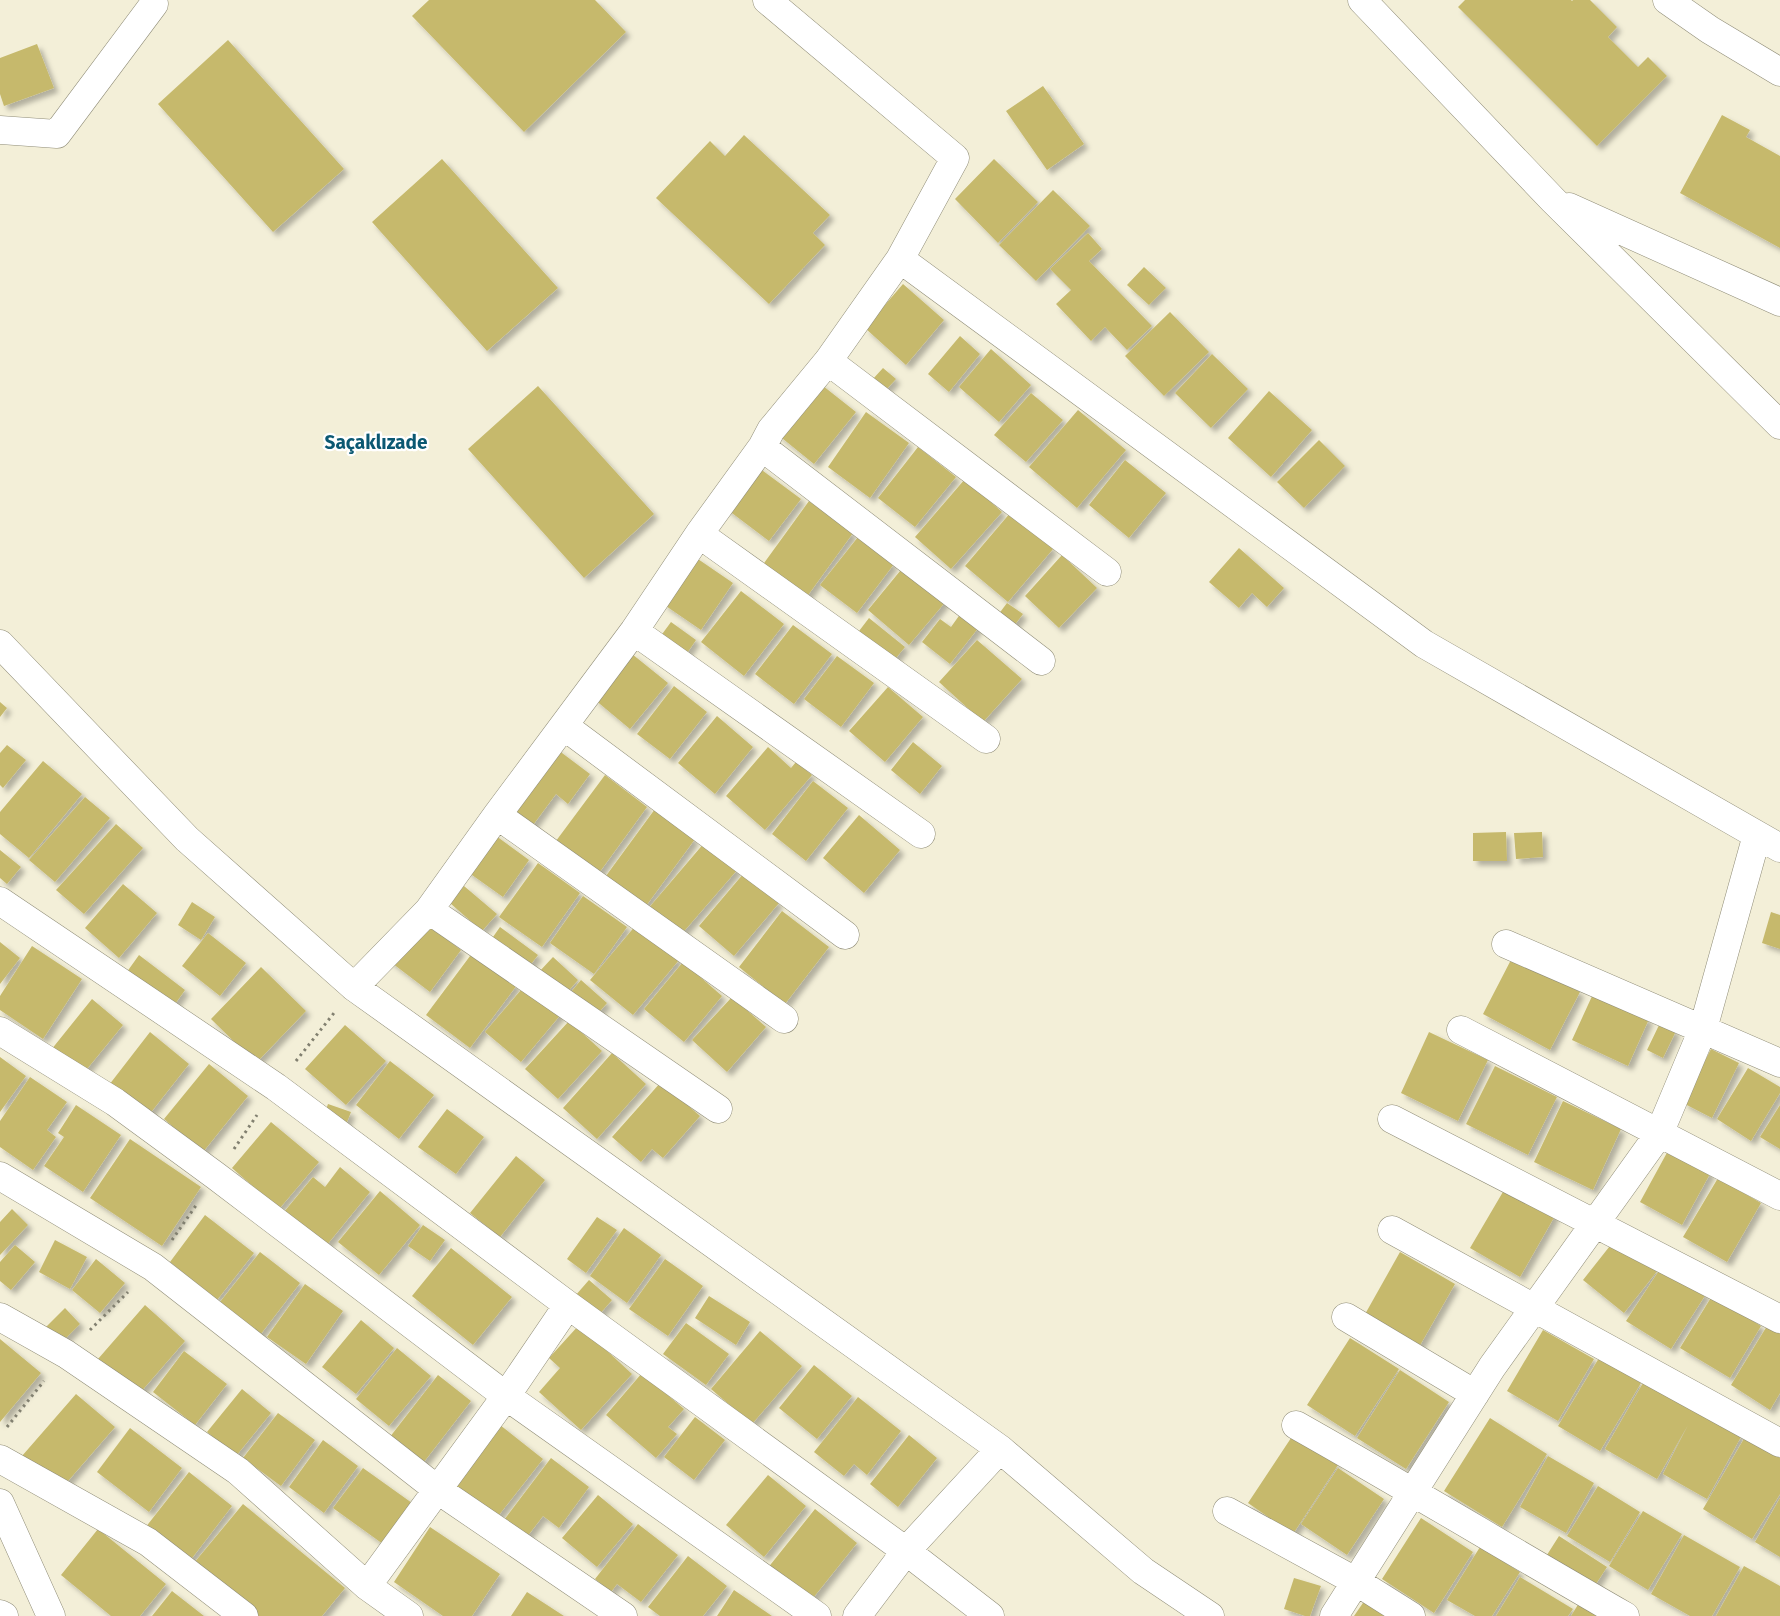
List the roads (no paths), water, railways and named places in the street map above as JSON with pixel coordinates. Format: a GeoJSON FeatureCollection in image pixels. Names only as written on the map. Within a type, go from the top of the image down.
{"type":"FeatureCollection","features":[{"type":"Feature","properties":{"kind":"street"},"geometry":{"type":"LineString","coordinates":[[354,987],[429,910],[634,631],[699,534],[762,447],[771,430],[828,360],[900,258],[955,158],[767,0]]}},
{"type":"Feature","properties":{"kind":"street"},"geometry":{"type":"LineString","coordinates":[[1362,0],[1552,200],[1780,425]]}},
{"type":"Feature","properties":{"kind":"street"},"geometry":{"type":"LineString","coordinates":[[1667,0],[1710,30],[1780,72]]}},
{"type":"Feature","properties":{"kind":"street"},"geometry":{"type":"LineString","coordinates":[[0,130],[57,134],[149,1]]}},
{"type":"Feature","properties":{"kind":"street"},"geometry":{"type":"LineString","coordinates":[[1552,200],[1780,302]]}},
{"type":"Feature","properties":{"kind":"street"},"geometry":{"type":"LineString","coordinates":[[900,258],[1424,644],[1780,848]]}},
{"type":"Feature","properties":{"kind":"street"},"geometry":{"type":"LineString","coordinates":[[828,360],[1107,572]]}},
{"type":"Feature","properties":{"kind":"street"},"geometry":{"type":"LineString","coordinates":[[762,447],[1042,661]]}},
{"type":"Feature","properties":{"kind":"street"},"geometry":{"type":"LineString","coordinates":[[699,534],[986,739]]}},
{"type":"Feature","properties":{"kind":"street"},"geometry":{"type":"LineString","coordinates":[[634,631],[921,834]]}},
{"type":"Feature","properties":{"kind":"street"},"geometry":{"type":"LineString","coordinates":[[0,644],[186,839],[354,987],[1000,1449],[1143,1571],[1210,1616]]}},
{"type":"Feature","properties":{"kind":"street"},"geometry":{"type":"LineString","coordinates":[[564,726],[845,934]]}},
{"type":"Feature","properties":{"kind":"street"},"geometry":{"type":"LineString","coordinates":[[497,815],[784,1019]]}},
{"type":"Feature","properties":{"kind":"street"},"geometry":{"type":"LineString","coordinates":[[1334,1616],[1475,1394],[1533,1308],[1659,1134],[1703,1029],[1756,834]]}},
{"type":"Feature","properties":{"kind":"street"},"geometry":{"type":"LineString","coordinates":[[0,901],[276,1087],[568,1305],[906,1551],[990,1616]]}},
{"type":"Feature","properties":{"kind":"street"},"geometry":{"type":"LineString","coordinates":[[429,910],[718,1109]]}},
{"type":"Feature","properties":{"kind":"street"},"geometry":{"type":"LineString","coordinates":[[1506,944],[1780,1062]]}},
{"type":"Feature","properties":{"kind":"street"},"geometry":{"type":"LineString","coordinates":[[1461,1030],[1780,1196]]}},
{"type":"Feature","properties":{"kind":"street"},"geometry":{"type":"LineString","coordinates":[[0,1031],[115,1102],[216,1176],[506,1396],[816,1616]]}},
{"type":"Feature","properties":{"kind":"street"},"geometry":{"type":"LineString","coordinates":[[1392,1119],[1780,1319]]}},
{"type":"Feature","properties":{"kind":"street"},"geometry":{"type":"LineString","coordinates":[[0,1176],[153,1267],[438,1490],[623,1616]]}},
{"type":"Feature","properties":{"kind":"street"},"geometry":{"type":"LineString","coordinates":[[1392,1230],[1780,1443]]}},
{"type":"Feature","properties":{"kind":"street"},"geometry":{"type":"LineString","coordinates":[[368,1586],[506,1396],[568,1305]]}},
{"type":"Feature","properties":{"kind":"street"},"geometry":{"type":"LineString","coordinates":[[0,1317],[66,1354],[238,1471],[368,1586],[409,1616]]}},
{"type":"Feature","properties":{"kind":"street"},"geometry":{"type":"LineString","coordinates":[[1346,1317],[1475,1394]]}},
{"type":"Feature","properties":{"kind":"street"},"geometry":{"type":"LineString","coordinates":[[1296,1425],[1625,1616]]}},
{"type":"Feature","properties":{"kind":"street"},"geometry":{"type":"LineString","coordinates":[[857,1616],[906,1551],[1000,1449]]}},
{"type":"Feature","properties":{"kind":"street"},"geometry":{"type":"LineString","coordinates":[[0,1459],[148,1542],[244,1616]]}},
{"type":"Feature","properties":{"kind":"street"},"geometry":{"type":"LineString","coordinates":[[0,1503],[51,1616]]}},
{"type":"Feature","properties":{"kind":"street"},"geometry":{"type":"LineString","coordinates":[[1227,1511],[1357,1582],[1411,1616]]}},
{"type":"Feature","properties":{"kind":"street"},"geometry":{"type":"LineString","coordinates":[[0,1614],[4,1616]]}},
{"type":"Feature","properties":{"kind":"district","name":"Saçaklızade"},"geometry":{"type":"Point","coordinates":[376,442]}}]}
